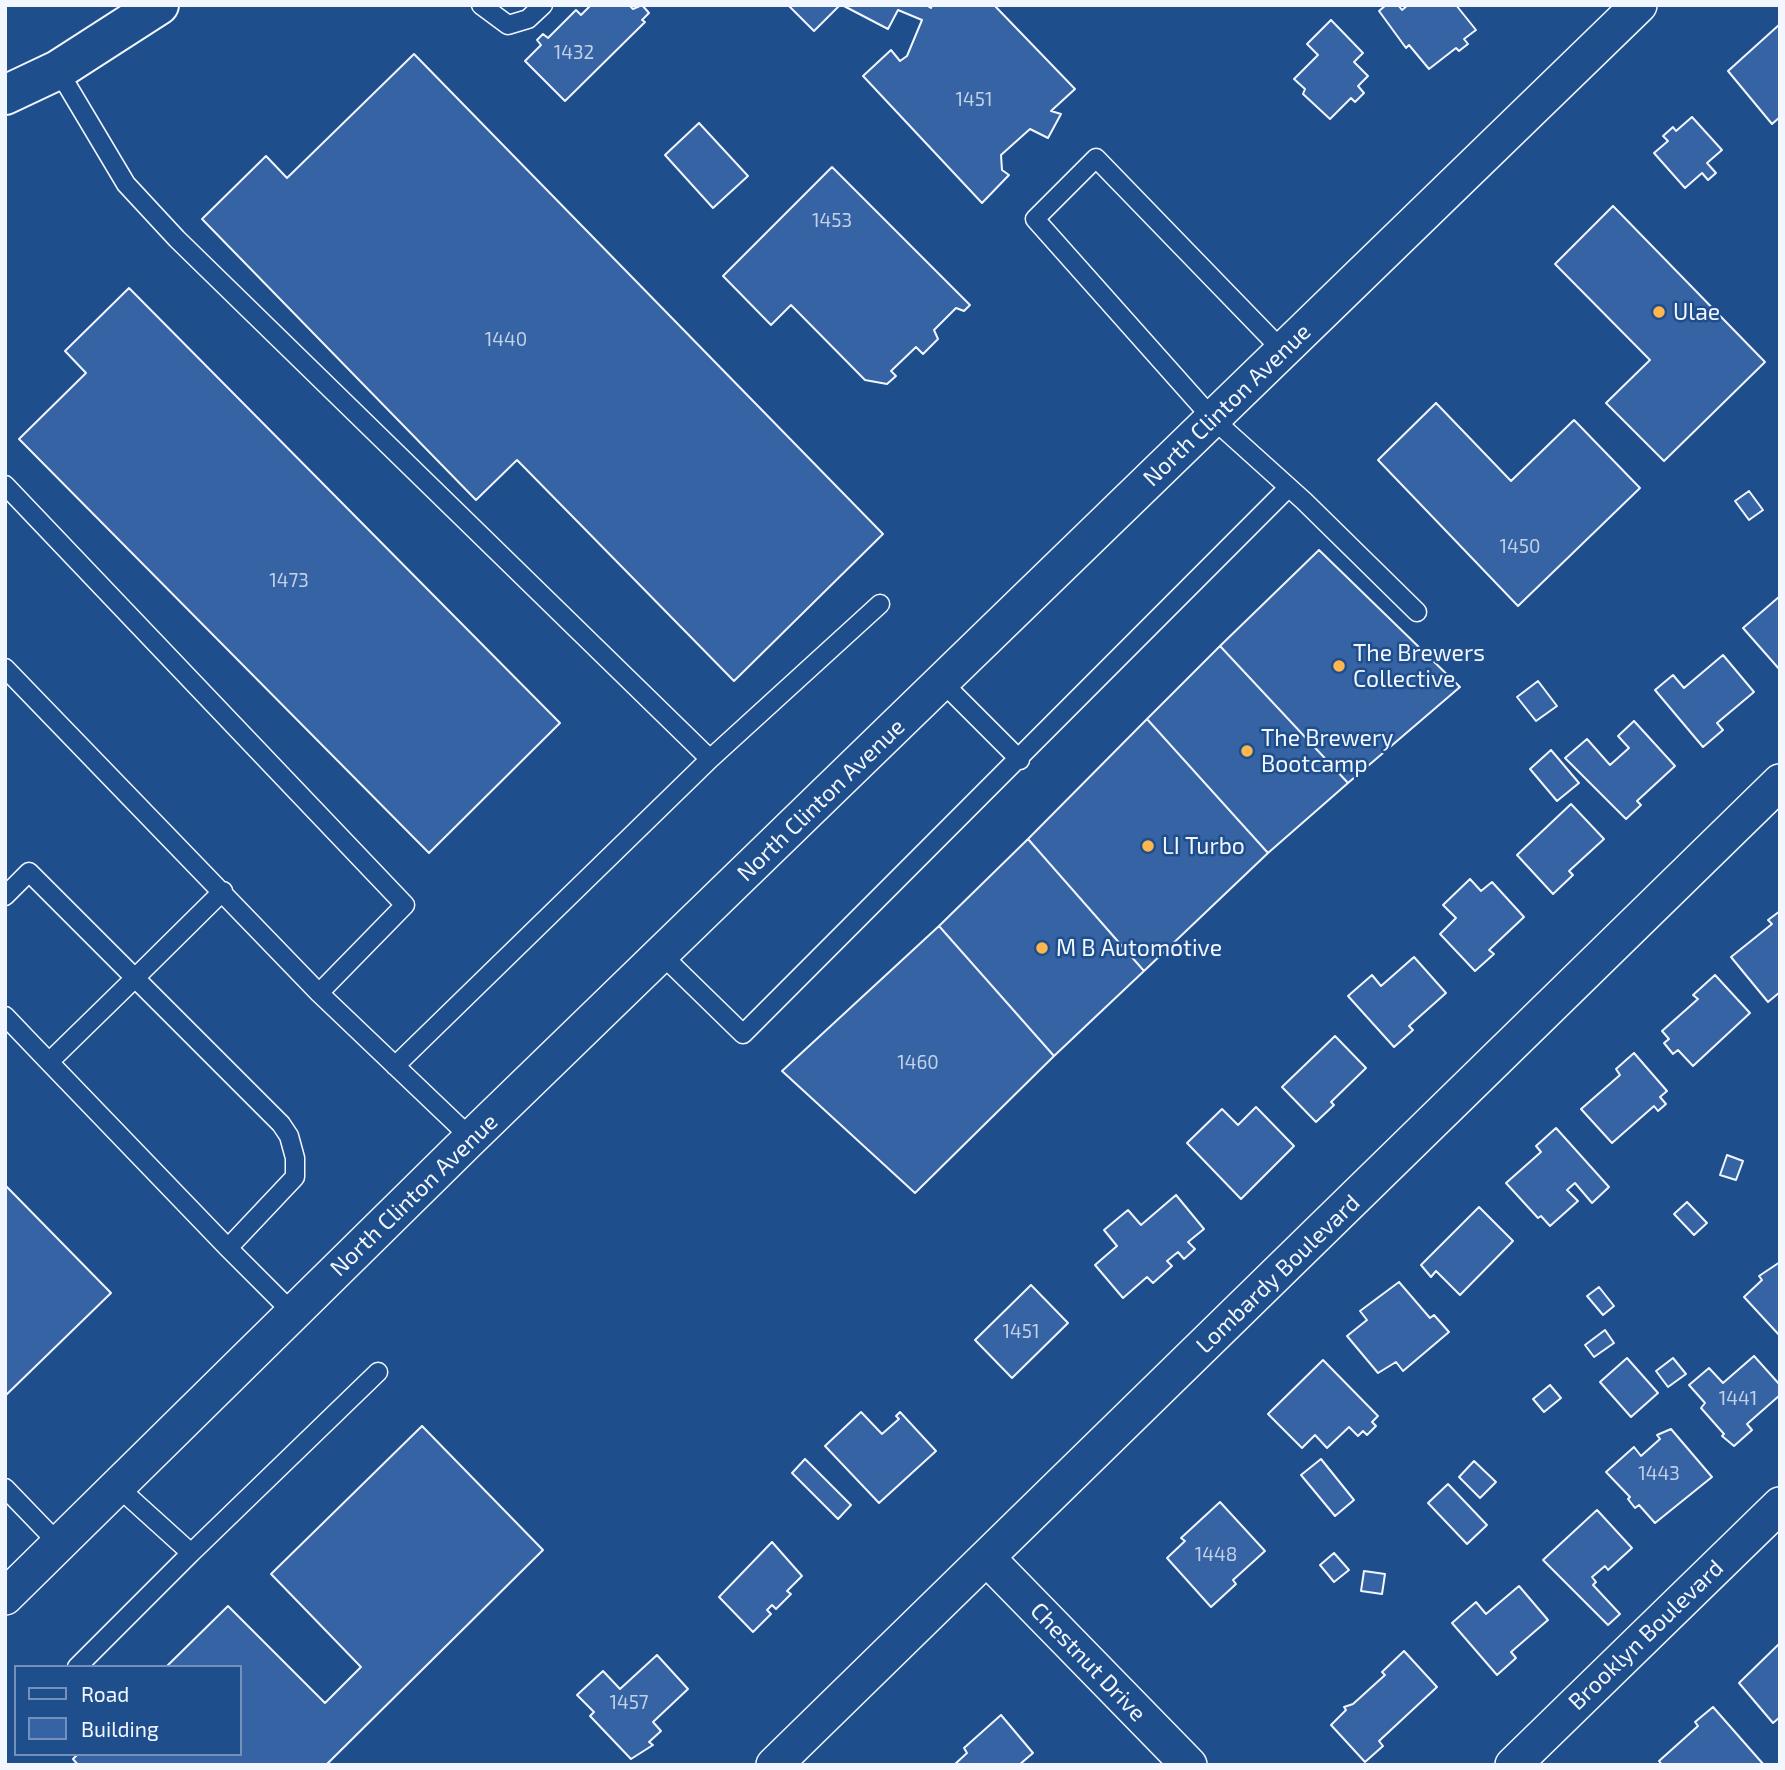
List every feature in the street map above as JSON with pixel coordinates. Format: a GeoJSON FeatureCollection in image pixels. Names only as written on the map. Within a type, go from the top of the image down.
{"type":"FeatureCollection","features":[{"type":"Feature","properties":{"kind":"main road"},"geometry":{"type":"LineString","coordinates":[[5,95],[58,70],[159,5]]}},
{"type":"Feature","properties":{"kind":"street","name":"North Clinton Avenue"},"geometry":{"type":"LineString","coordinates":[[5,1597],[471,1138],[1639,5]]}},
{"type":"Feature","properties":{"kind":"street","name":"Lombardy Boulevard"},"geometry":{"type":"LineString","coordinates":[[774,1765],[1780,782]]}},
{"type":"Feature","properties":{"kind":"street","name":"Brooklyn Boulevard"},"geometry":{"type":"LineString","coordinates":[[1513,1765],[1780,1505]]}},
{"type":"Feature","properties":{"kind":"street","name":"Chestnut Drive"},"geometry":{"type":"LineString","coordinates":[[987,1558],[1189,1765]]}},
{"type":"Feature","properties":{"kind":"lane"},"geometry":{"type":"LineString","coordinates":[[481,5],[508,25],[528,19],[544,5]]}},
{"type":"Feature","properties":{"kind":"lane"},"geometry":{"type":"LineString","coordinates":[[58,70],[126,184],[177,239],[710,758]]}},
{"type":"Feature","properties":{"kind":"lane"},"geometry":{"type":"LineString","coordinates":[[1283,351],[1096,158],[1035,219],[1213,419],[1417,612]]}},
{"type":"Feature","properties":{"kind":"lane"},"geometry":{"type":"LineString","coordinates":[[5,485],[405,905],[319,993]]}},
{"type":"Feature","properties":{"kind":"lane"},"geometry":{"type":"LineString","coordinates":[[661,954],[743,1034],[1020,760],[1288,488]]}},
{"type":"Feature","properties":{"kind":"lane"},"geometry":{"type":"LineString","coordinates":[[395,1066],[710,758],[880,604]]}},
{"type":"Feature","properties":{"kind":"lane"},"geometry":{"type":"LineString","coordinates":[[5,668],[319,993],[471,1138]]}},
{"type":"Feature","properties":{"kind":"lane"},"geometry":{"type":"LineString","coordinates":[[942,682],[1020,760]]}},
{"type":"Feature","properties":{"kind":"lane"},"geometry":{"type":"LineString","coordinates":[[5,895],[29,873],[282,1124],[289,1136],[295,1158],[295,1177],[228,1248]]}},
{"type":"Feature","properties":{"kind":"lane"},"geometry":{"type":"LineString","coordinates":[[50,1062],[223,891]]}},
{"type":"Feature","properties":{"kind":"lane"},"geometry":{"type":"LineString","coordinates":[[5,1016],[293,1312]]}},
{"type":"Feature","properties":{"kind":"lane"},"geometry":{"type":"LineString","coordinates":[[78,1665],[378,1372]]}},
{"type":"Feature","properties":{"kind":"lane"},"geometry":{"type":"LineString","coordinates":[[118,1486],[191,1553]]}},
{"type":"Feature","properties":{"kind":"lane"},"geometry":{"type":"LineString","coordinates":[[5,1488],[60,1544]]}},
{"type":"Feature","properties":{"kind":"building"},"geometry":{"type":"Polygon","coordinates":[[[591,5],[629,5],[633,9],[642,5],[649,13],[642,20],[645,22],[565,101],[525,61],[541,45],[537,40],[543,34],[548,38],[576,10],[581,15],[591,5]]]}},
{"type":"Feature","properties":{"kind":"building"},"geometry":{"type":"Polygon","coordinates":[[[788,5],[840,5],[814,31],[788,5]]]}},
{"type":"Feature","properties":{"kind":"building"},"geometry":{"type":"Polygon","coordinates":[[[842,5],[926,5],[931,8],[932,5],[994,5],[1075,89],[1051,111],[1061,114],[1048,138],[1030,129],[1001,155],[1002,170],[1009,175],[982,203],[863,76],[891,50],[900,61],[907,56],[922,20],[898,10],[888,29],[842,5]]]}},
{"type":"Feature","properties":{"kind":"building"},"geometry":{"type":"Polygon","coordinates":[[[1386,5],[1398,5],[1402,10],[1408,5],[1456,5],[1476,30],[1464,39],[1468,44],[1459,51],[1456,48],[1429,69],[1409,45],[1406,48],[1379,11],[1386,5]]]}},
{"type":"Feature","properties":{"kind":"building"},"geometry":{"type":"Polygon","coordinates":[[[1331,20],[1363,53],[1354,62],[1368,76],[1358,86],[1364,93],[1355,102],[1351,98],[1330,119],[1303,94],[1305,89],[1294,79],[1318,55],[1307,44],[1331,20]]]}},
{"type":"Feature","properties":{"kind":"building"},"geometry":{"type":"Polygon","coordinates":[[[1780,24],[1780,117],[1772,124],[1728,71],[1780,24]]]}},
{"type":"Feature","properties":{"kind":"building"},"geometry":{"type":"Polygon","coordinates":[[[414,54],[883,534],[734,681],[517,460],[476,500],[202,219],[266,156],[287,178],[414,54]]]}},
{"type":"Feature","properties":{"kind":"building"},"geometry":{"type":"Polygon","coordinates":[[[1692,117],[1722,150],[1707,163],[1716,173],[1708,180],[1702,173],[1685,188],[1654,153],[1668,141],[1663,136],[1673,127],[1676,131],[1692,117]]]}},
{"type":"Feature","properties":{"kind":"building"},"geometry":{"type":"Polygon","coordinates":[[[699,123],[748,176],[713,208],[665,155],[699,123]]]}},
{"type":"Feature","properties":{"kind":"building"},"geometry":{"type":"Polygon","coordinates":[[[832,167],[970,305],[964,311],[956,308],[934,330],[938,339],[923,354],[916,347],[891,371],[896,376],[887,384],[865,380],[791,305],[771,325],[723,276],[832,167]]]}},
{"type":"Feature","properties":{"kind":"building","name":"Ulae"},"geometry":{"type":"Polygon","coordinates":[[[1613,206],[1765,362],[1664,461],[1606,403],[1650,360],[1555,264],[1613,206]]]}},
{"type":"Feature","properties":{"kind":"building"},"geometry":{"type":"Polygon","coordinates":[[[129,288],[560,723],[429,853],[19,439],[86,373],[65,351],[129,288]]]}},
{"type":"Feature","properties":{"kind":"building"},"geometry":{"type":"Polygon","coordinates":[[[1436,403],[1511,481],[1574,420],[1640,488],[1518,606],[1378,460],[1436,403]]]}},
{"type":"Feature","properties":{"kind":"building"},"geometry":{"type":"Polygon","coordinates":[[[1749,491],[1763,510],[1749,520],[1735,501],[1749,491]]]}},
{"type":"Feature","properties":{"kind":"building","name":"The Brewers Collective"},"geometry":{"type":"Polygon","coordinates":[[[1319,550],[1460,687],[1348,783],[1220,646],[1319,550]]]}},
{"type":"Feature","properties":{"kind":"building"},"geometry":{"type":"Polygon","coordinates":[[[1780,596],[1780,670],[1743,628],[1780,596]]]}},
{"type":"Feature","properties":{"kind":"building","name":"The Brewery Bootcamp"},"geometry":{"type":"Polygon","coordinates":[[[1220,646],[1348,783],[1268,853],[1147,719],[1220,646]]]}},
{"type":"Feature","properties":{"kind":"building"},"geometry":{"type":"Polygon","coordinates":[[[1723,655],[1754,692],[1717,723],[1723,730],[1703,747],[1655,690],[1673,675],[1684,688],[1723,655]]]}},
{"type":"Feature","properties":{"kind":"building"},"geometry":{"type":"Polygon","coordinates":[[[1538,681],[1557,706],[1536,721],[1517,697],[1538,681]]]}},
{"type":"Feature","properties":{"kind":"building","name":"LI Turbo"},"geometry":{"type":"Polygon","coordinates":[[[1147,719],[1268,853],[1144,971],[1028,839],[1147,719]]]}},
{"type":"Feature","properties":{"kind":"building"},"geometry":{"type":"Polygon","coordinates":[[[1634,721],[1675,766],[1637,801],[1641,805],[1626,819],[1565,758],[1587,739],[1610,765],[1629,748],[1618,736],[1634,721]]]}},
{"type":"Feature","properties":{"kind":"building"},"geometry":{"type":"Polygon","coordinates":[[[1551,750],[1579,783],[1557,801],[1530,769],[1551,750]]]}},
{"type":"Feature","properties":{"kind":"building"},"geometry":{"type":"Polygon","coordinates":[[[1571,804],[1604,839],[1569,871],[1573,875],[1553,894],[1517,855],[1571,804]]]}},
{"type":"Feature","properties":{"kind":"building","name":"M B Automotive"},"geometry":{"type":"Polygon","coordinates":[[[1028,839],[1144,971],[1054,1056],[939,926],[1028,839]]]}},
{"type":"Feature","properties":{"kind":"building"},"geometry":{"type":"Polygon","coordinates":[[[1470,879],[1481,891],[1492,882],[1524,917],[1489,950],[1494,954],[1475,971],[1440,934],[1456,918],[1443,905],[1470,879]]]}},
{"type":"Feature","properties":{"kind":"building"},"geometry":{"type":"Polygon","coordinates":[[[1780,911],[1780,992],[1768,1002],[1731,957],[1772,924],[1768,920],[1780,911]]]}},
{"type":"Feature","properties":{"kind":"building"},"geometry":{"type":"Polygon","coordinates":[[[939,926],[1054,1056],[915,1193],[782,1071],[939,926]]]}},
{"type":"Feature","properties":{"kind":"building"},"geometry":{"type":"Polygon","coordinates":[[[1414,957],[1446,993],[1409,1026],[1413,1030],[1394,1047],[1348,996],[1372,975],[1381,986],[1414,957]]]}},
{"type":"Feature","properties":{"kind":"building"},"geometry":{"type":"Polygon","coordinates":[[[1715,975],[1750,1013],[1693,1066],[1678,1050],[1673,1054],[1664,1043],[1669,1039],[1662,1031],[1698,999],[1693,995],[1715,975]]]}},
{"type":"Feature","properties":{"kind":"building"},"geometry":{"type":"Polygon","coordinates":[[[1335,1036],[1366,1068],[1331,1102],[1334,1105],[1316,1122],[1282,1087],[1335,1036]]]}},
{"type":"Feature","properties":{"kind":"building"},"geometry":{"type":"Polygon","coordinates":[[[1634,1053],[1667,1091],[1660,1097],[1666,1104],[1658,1111],[1654,1106],[1612,1143],[1581,1109],[1620,1075],[1616,1069],[1634,1053]]]}},
{"type":"Feature","properties":{"kind":"building"},"geometry":{"type":"Polygon","coordinates":[[[1256,1107],[1294,1146],[1241,1199],[1187,1143],[1222,1109],[1238,1125],[1256,1107]]]}},
{"type":"Feature","properties":{"kind":"building"},"geometry":{"type":"Polygon","coordinates":[[[1556,1128],[1609,1187],[1592,1203],[1575,1183],[1567,1190],[1578,1201],[1550,1226],[1541,1216],[1538,1218],[1506,1183],[1541,1152],[1536,1146],[1556,1128]]]}},
{"type":"Feature","properties":{"kind":"building"},"geometry":{"type":"Polygon","coordinates":[[[1727,1155],[1743,1161],[1736,1180],[1720,1175],[1727,1155]]]}},
{"type":"Feature","properties":{"kind":"building"},"geometry":{"type":"Polygon","coordinates":[[[5,1185],[111,1293],[5,1396],[5,1185]]]}},
{"type":"Feature","properties":{"kind":"building"},"geometry":{"type":"Polygon","coordinates":[[[1176,1195],[1204,1229],[1188,1242],[1195,1249],[1184,1259],[1178,1252],[1167,1261],[1172,1266],[1153,1283],[1147,1277],[1123,1298],[1095,1265],[1117,1246],[1104,1230],[1128,1210],[1141,1225],[1176,1195]]]}},
{"type":"Feature","properties":{"kind":"building"},"geometry":{"type":"Polygon","coordinates":[[[1687,1202],[1707,1223],[1694,1235],[1674,1214],[1687,1202]]]}},
{"type":"Feature","properties":{"kind":"building"},"geometry":{"type":"Polygon","coordinates":[[[1479,1207],[1513,1241],[1460,1295],[1436,1271],[1431,1277],[1421,1265],[1479,1207]]]}},
{"type":"Feature","properties":{"kind":"building"},"geometry":{"type":"Polygon","coordinates":[[[1780,1262],[1780,1336],[1744,1297],[1762,1280],[1759,1276],[1780,1262]]]}},
{"type":"Feature","properties":{"kind":"building"},"geometry":{"type":"Polygon","coordinates":[[[1399,1282],[1430,1318],[1434,1315],[1449,1332],[1403,1371],[1396,1362],[1378,1373],[1347,1336],[1367,1320],[1360,1311],[1399,1282]]]}},
{"type":"Feature","properties":{"kind":"building"},"geometry":{"type":"Polygon","coordinates":[[[1031,1285],[1068,1323],[1012,1378],[975,1340],[1031,1285]]]}},
{"type":"Feature","properties":{"kind":"building"},"geometry":{"type":"Polygon","coordinates":[[[1599,1287],[1614,1306],[1603,1315],[1587,1296],[1599,1287]]]}},
{"type":"Feature","properties":{"kind":"building"},"geometry":{"type":"Polygon","coordinates":[[[1605,1330],[1614,1343],[1594,1357],[1585,1345],[1605,1330]]]}},
{"type":"Feature","properties":{"kind":"building"},"geometry":{"type":"Polygon","coordinates":[[[1754,1356],[1780,1385],[1780,1395],[1747,1424],[1752,1430],[1734,1446],[1722,1436],[1724,1434],[1701,1408],[1705,1403],[1689,1385],[1709,1368],[1723,1383],[1754,1356]]]}},
{"type":"Feature","properties":{"kind":"building"},"geometry":{"type":"Polygon","coordinates":[[[1627,1358],[1658,1393],[1631,1417],[1600,1382],[1627,1358]]]}},
{"type":"Feature","properties":{"kind":"building"},"geometry":{"type":"Polygon","coordinates":[[[1673,1358],[1686,1374],[1668,1387],[1656,1371],[1673,1358]]]}},
{"type":"Feature","properties":{"kind":"building"},"geometry":{"type":"Polygon","coordinates":[[[1323,1360],[1378,1416],[1372,1422],[1376,1426],[1367,1435],[1363,1431],[1358,1436],[1349,1427],[1327,1448],[1315,1435],[1302,1448],[1268,1414],[1323,1360]]]}},
{"type":"Feature","properties":{"kind":"building"},"geometry":{"type":"Polygon","coordinates":[[[1550,1385],[1561,1398],[1544,1412],[1533,1399],[1550,1385]]]}},
{"type":"Feature","properties":{"kind":"building"},"geometry":{"type":"Polygon","coordinates":[[[861,1412],[882,1434],[899,1419],[896,1416],[900,1412],[936,1451],[879,1503],[825,1446],[861,1412]]]}},
{"type":"Feature","properties":{"kind":"building"},"geometry":{"type":"Polygon","coordinates":[[[422,1426],[543,1550],[326,1765],[78,1765],[73,1759],[76,1756],[242,1756],[242,1665],[168,1665],[228,1606],[325,1703],[361,1667],[271,1574],[422,1426]]]}},
{"type":"Feature","properties":{"kind":"building"},"geometry":{"type":"Polygon","coordinates":[[[1671,1429],[1712,1477],[1655,1523],[1639,1505],[1635,1508],[1628,1499],[1630,1497],[1606,1472],[1634,1447],[1641,1456],[1660,1439],[1657,1435],[1671,1429]]]}},
{"type":"Feature","properties":{"kind":"building"},"geometry":{"type":"Polygon","coordinates":[[[805,1459],[851,1505],[838,1519],[792,1473],[805,1459]]]}},
{"type":"Feature","properties":{"kind":"building"},"geometry":{"type":"Polygon","coordinates":[[[1321,1459],[1354,1500],[1335,1516],[1301,1475],[1321,1459]]]}},
{"type":"Feature","properties":{"kind":"building"},"geometry":{"type":"Polygon","coordinates":[[[1474,1461],[1496,1482],[1480,1498],[1459,1477],[1474,1461]]]}},
{"type":"Feature","properties":{"kind":"building"},"geometry":{"type":"Polygon","coordinates":[[[1448,1484],[1487,1525],[1467,1544],[1428,1503],[1448,1484]]]}},
{"type":"Feature","properties":{"kind":"building"},"geometry":{"type":"Polygon","coordinates":[[[1220,1502],[1265,1551],[1233,1580],[1236,1584],[1211,1607],[1167,1558],[1185,1541],[1181,1538],[1220,1502]]]}},
{"type":"Feature","properties":{"kind":"building"},"geometry":{"type":"Polygon","coordinates":[[[1597,1510],[1632,1548],[1608,1570],[1605,1566],[1592,1577],[1596,1582],[1593,1585],[1620,1614],[1608,1625],[1543,1560],[1597,1510]]]}},
{"type":"Feature","properties":{"kind":"building"},"geometry":{"type":"Polygon","coordinates":[[[772,1542],[802,1576],[787,1591],[791,1594],[776,1609],[772,1605],[767,1610],[771,1614],[753,1632],[719,1597],[772,1542]]]}},
{"type":"Feature","properties":{"kind":"building"},"geometry":{"type":"Polygon","coordinates":[[[1334,1553],[1349,1570],[1334,1582],[1320,1565],[1334,1553]]]}},
{"type":"Feature","properties":{"kind":"building"},"geometry":{"type":"Polygon","coordinates":[[[1364,1571],[1385,1574],[1382,1594],[1361,1591],[1364,1571]]]}},
{"type":"Feature","properties":{"kind":"building"},"geometry":{"type":"Polygon","coordinates":[[[1519,1586],[1548,1620],[1511,1652],[1516,1658],[1497,1675],[1452,1623],[1476,1602],[1486,1614],[1519,1586]]]}},
{"type":"Feature","properties":{"kind":"building"},"geometry":{"type":"Polygon","coordinates":[[[1780,1643],[1780,1717],[1773,1723],[1739,1683],[1780,1643]]]}},
{"type":"Feature","properties":{"kind":"building"},"geometry":{"type":"Polygon","coordinates":[[[1404,1651],[1437,1687],[1379,1741],[1383,1746],[1365,1762],[1331,1725],[1346,1710],[1344,1707],[1353,1704],[1385,1675],[1382,1672],[1404,1651]]]}},
{"type":"Feature","properties":{"kind":"building"},"geometry":{"type":"Polygon","coordinates":[[[657,1655],[688,1689],[653,1722],[661,1731],[649,1742],[653,1745],[631,1759],[590,1716],[594,1712],[577,1695],[603,1671],[620,1689],[657,1655]]]}},
{"type":"Feature","properties":{"kind":"building"},"geometry":{"type":"Polygon","coordinates":[[[1713,1707],[1764,1765],[1662,1765],[1659,1761],[1698,1726],[1695,1722],[1713,1707]]]}},
{"type":"Feature","properties":{"kind":"building"},"geometry":{"type":"Polygon","coordinates":[[[1001,1715],[1033,1753],[1019,1765],[954,1765],[967,1753],[964,1748],[1001,1715]]]}},
{"type":"Feature","properties":{"kind":"place","name":"Ulae"},"geometry":{"type":"Point","coordinates":[1659,312]}},
{"type":"Feature","properties":{"kind":"place","name":"The Brewers Collective"},"geometry":{"type":"Point","coordinates":[1339,666]}},
{"type":"Feature","properties":{"kind":"place","name":"The Brewery Bootcamp"},"geometry":{"type":"Point","coordinates":[1247,751]}},
{"type":"Feature","properties":{"kind":"place","name":"LI Turbo"},"geometry":{"type":"Point","coordinates":[1148,846]}},
{"type":"Feature","properties":{"kind":"place","name":"M B Automotive"},"geometry":{"type":"Point","coordinates":[1042,948]}}]}
